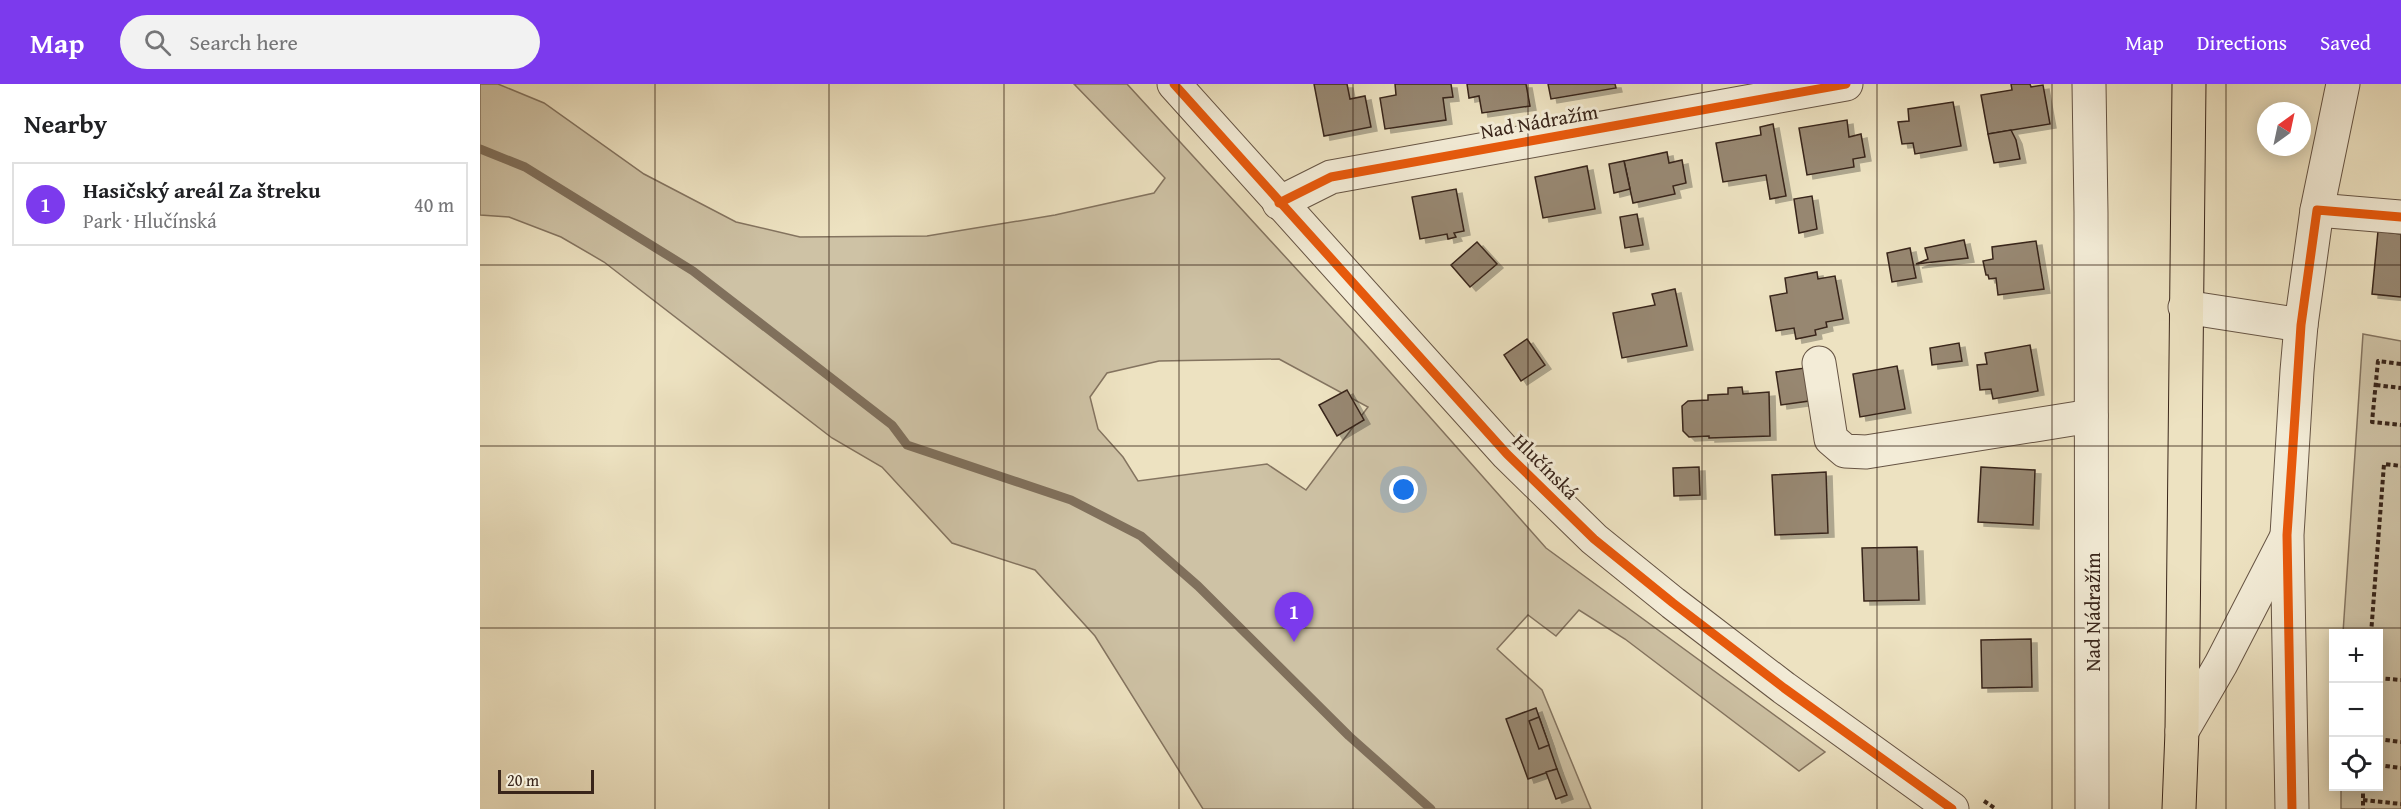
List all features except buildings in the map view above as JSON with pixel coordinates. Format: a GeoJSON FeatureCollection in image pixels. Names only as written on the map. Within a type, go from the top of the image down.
{"type":"FeatureCollection","features":[{"type":"Feature","properties":{"kind":"main road"},"geometry":{"type":"LineString","coordinates":[[2179,809],[2182,731],[2189,84]]}},
{"type":"Feature","properties":{"kind":"street","name":"Hlučínská"},"geometry":{"type":"LineString","coordinates":[[1174,84],[1507,454],[1594,539],[1719,639],[1947,807]]}},
{"type":"Feature","properties":{"kind":"street","name":"Nad Nádražím"},"geometry":{"type":"LineString","coordinates":[[1280,203],[1331,177],[1846,84]]}},
{"type":"Feature","properties":{"kind":"street","name":"Nad Nádražím"},"geometry":{"type":"LineString","coordinates":[[2089,84],[2092,809]]}},
{"type":"Feature","properties":{"kind":"street"},"geometry":{"type":"LineString","coordinates":[[2292,809],[2287,535],[2301,325],[2317,210],[2343,84]]}},
{"type":"Feature","properties":{"kind":"street"},"geometry":{"type":"LineString","coordinates":[[2317,210],[2401,217]]}},
{"type":"Feature","properties":{"kind":"street"},"geometry":{"type":"LineString","coordinates":[[2185,307],[2301,325]]}},
{"type":"Feature","properties":{"kind":"street"},"geometry":{"type":"LineString","coordinates":[[1819,363],[1831,439],[1845,451],[1866,452],[2091,416]]}},
{"type":"Feature","properties":{"kind":"street"},"geometry":{"type":"LineString","coordinates":[[2182,731],[2221,664],[2287,535]]}},
{"type":"Feature","properties":{"kind":"path"},"geometry":{"type":"LineString","coordinates":[[2401,364],[2378,361],[2372,422],[2401,425]]}},
{"type":"Feature","properties":{"kind":"path"},"geometry":{"type":"LineString","coordinates":[[2376,384],[2401,388]]}},
{"type":"Feature","properties":{"kind":"path"},"geometry":{"type":"LineString","coordinates":[[2371,629],[2384,464],[2401,466]]}},
{"type":"Feature","properties":{"kind":"path"},"geometry":{"type":"LineString","coordinates":[[2383,678],[2401,680]]}},
{"type":"Feature","properties":{"kind":"path"},"geometry":{"type":"LineString","coordinates":[[2383,740],[2401,742]]}},
{"type":"Feature","properties":{"kind":"path"},"geometry":{"type":"LineString","coordinates":[[2383,766],[2401,768]]}},
{"type":"Feature","properties":{"kind":"path"},"geometry":{"type":"LineString","coordinates":[[2363,791],[2363,809]]}},
{"type":"Feature","properties":{"kind":"path"},"geometry":{"type":"LineString","coordinates":[[2363,800],[2401,804]]}},
{"type":"Feature","properties":{"kind":"shaded area"},"geometry":{"type":"Polygon","coordinates":[[[480,84],[498,84],[544,103],[644,174],[736,222],[800,237],[927,236],[1055,215],[1154,193],[1165,178],[1074,84],[1127,84],[1367,346],[1546,548],[1825,752],[1799,771],[1625,639],[1579,610],[1556,636],[1528,615],[1497,649],[1542,690],[1591,809],[1203,809],[1095,636],[1035,570],[952,543],[882,467],[832,438],[604,262],[561,237],[509,217],[480,215],[480,84]],[[1279,359],[1159,361],[1107,373],[1090,397],[1098,429],[1123,457],[1138,481],[1267,464],[1306,490],[1368,407],[1279,359]]]}},
{"type":"Feature","properties":{"kind":"shaded area"},"geometry":{"type":"Polygon","coordinates":[[[2363,334],[2401,341],[2401,809],[2341,809],[2341,791],[2383,791],[2383,629],[2343,629],[2363,334]]]}},
{"type":"Feature","properties":{"kind":"waterway"},"geometry":{"type":"LineString","coordinates":[[480,149],[525,167],[693,271],[892,425],[907,445],[1071,500],[1141,536],[1198,586],[1349,736],[1431,809]]}},
{"type":"Feature","properties":{"kind":"cycle path"},"geometry":{"type":"LineString","coordinates":[[1174,84],[1507,454],[1594,539],[1784,688],[1952,809]]}},
{"type":"Feature","properties":{"kind":"cycle path"},"geometry":{"type":"LineString","coordinates":[[1279,203],[1331,177],[1846,84]]}},
{"type":"Feature","properties":{"kind":"cycle path"},"geometry":{"type":"LineString","coordinates":[[2292,809],[2287,535],[2301,325],[2317,210],[2401,217]]}},
{"type":"Feature","properties":{"kind":"place","name":"Hasičský areál Za štreku"},"geometry":{"type":"Point","coordinates":[1294,642]}}]}
